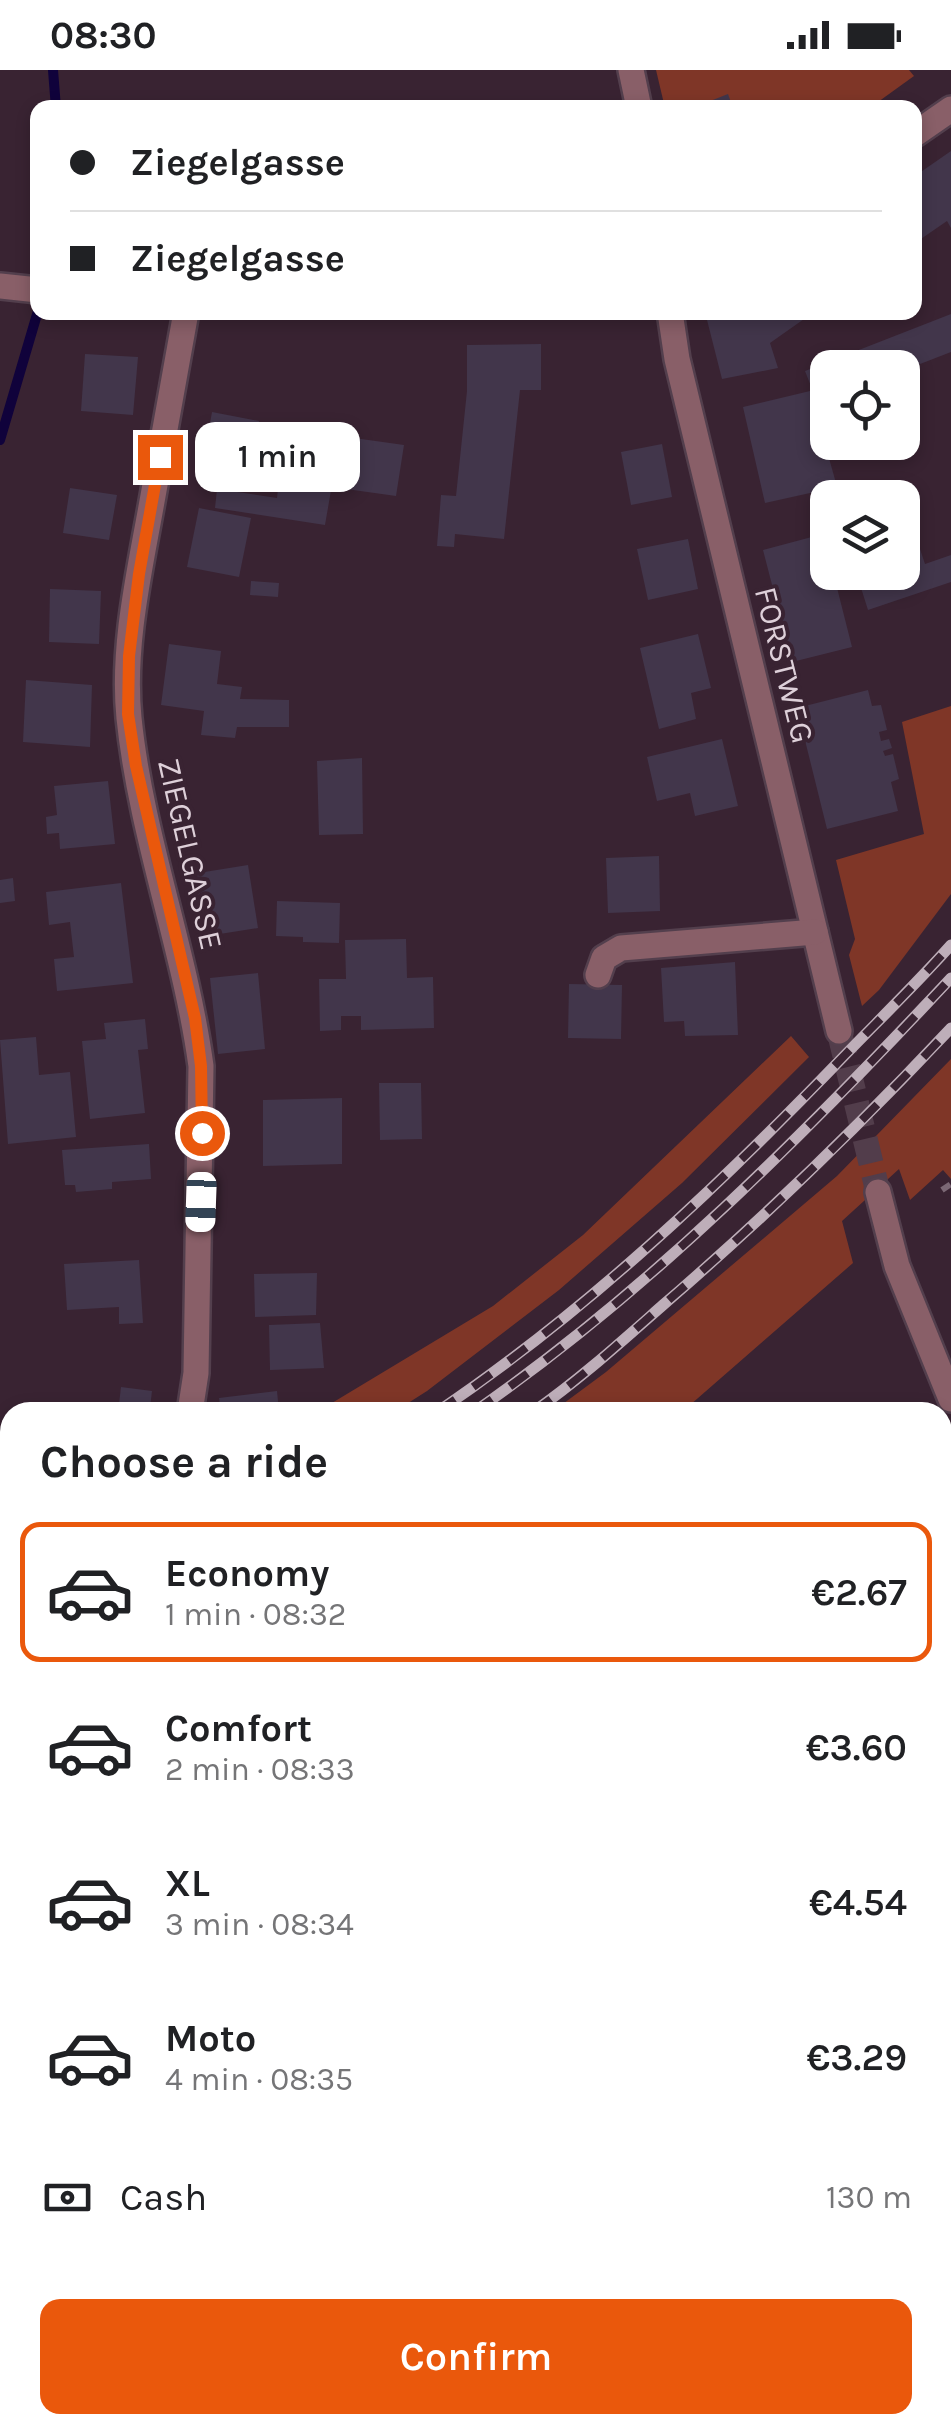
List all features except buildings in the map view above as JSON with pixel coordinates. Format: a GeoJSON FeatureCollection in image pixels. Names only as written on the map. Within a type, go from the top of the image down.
{"type":"FeatureCollection","features":[{"type":"Feature","properties":{"kind":"street"},"geometry":{"type":"LineString","coordinates":[[631,70],[637,100]]}},
{"type":"Feature","properties":{"kind":"street"},"geometry":{"type":"LineString","coordinates":[[922,129],[951,109]]}},
{"type":"Feature","properties":{"kind":"street","name":"ZIEGELGASSE"},"geometry":{"type":"LineString","coordinates":[[185,320],[139,574],[129,656],[128,714],[136,766],[195,1018],[201,1066],[197,1357],[191,1402]]}},
{"type":"Feature","properties":{"kind":"street","name":"FORSTWEG"},"geometry":{"type":"LineString","coordinates":[[671,320],[676,360],[839,1031]]}},
{"type":"Feature","properties":{"kind":"street"},"geometry":{"type":"LineString","coordinates":[[598,974],[604,958],[621,948],[815,932]]}},
{"type":"Feature","properties":{"kind":"street"},"geometry":{"type":"LineString","coordinates":[[878,1192],[898,1266],[951,1399]]}},
{"type":"Feature","properties":{"kind":"path"},"geometry":{"type":"LineString","coordinates":[[942,1190],[951,1184]]}},
{"type":"Feature","properties":{"kind":"shaded area"},"geometry":{"type":"Polygon","coordinates":[[[656,70],[909,70],[914,76],[881,100],[663,100],[656,70]]]}},
{"type":"Feature","properties":{"kind":"shaded area"},"geometry":{"type":"Polygon","coordinates":[[[951,706],[951,894],[879,990],[862,1006],[849,955],[855,939],[836,860],[924,834],[902,722],[951,706]]]}},
{"type":"Feature","properties":{"kind":"shaded area"},"geometry":{"type":"Polygon","coordinates":[[[791,1036],[809,1057],[682,1183],[559,1290],[410,1402],[334,1402],[493,1306],[583,1235],[791,1036]]]}},
{"type":"Feature","properties":{"kind":"shaded area"},"geometry":{"type":"Polygon","coordinates":[[[951,1059],[951,1179],[943,1170],[910,1200],[899,1169],[842,1221],[853,1263],[693,1402],[566,1402],[606,1372],[837,1176],[951,1059]]]}},
{"type":"Feature","properties":{"kind":"waterway"},"geometry":{"type":"LineString","coordinates":[[53,70],[55,100]]}},
{"type":"Feature","properties":{"kind":"waterway"},"geometry":{"type":"LineString","coordinates":[[0,440],[35,320]]}},
{"type":"Feature","properties":{"kind":"tunnel"},"geometry":{"type":"LineString","coordinates":[[839,1031],[878,1192]]}},
{"type":"Feature","properties":{"kind":"railway"},"geometry":{"type":"LineString","coordinates":[[451,1402],[599,1289],[701,1198],[951,945]]}},
{"type":"Feature","properties":{"kind":"railway"},"geometry":{"type":"LineString","coordinates":[[488,1402],[603,1314],[724,1208],[951,978]]}},
{"type":"Feature","properties":{"kind":"railway"},"geometry":{"type":"LineString","coordinates":[[547,1402],[738,1239],[951,1028]]}},
{"type":"Feature","properties":{"kind":"route"},"geometry":{"type":"LineString","coordinates":[[160,457],[139,574],[129,656],[128,714],[160,875],[195,1018],[201,1066],[202,1133]]}}]}
